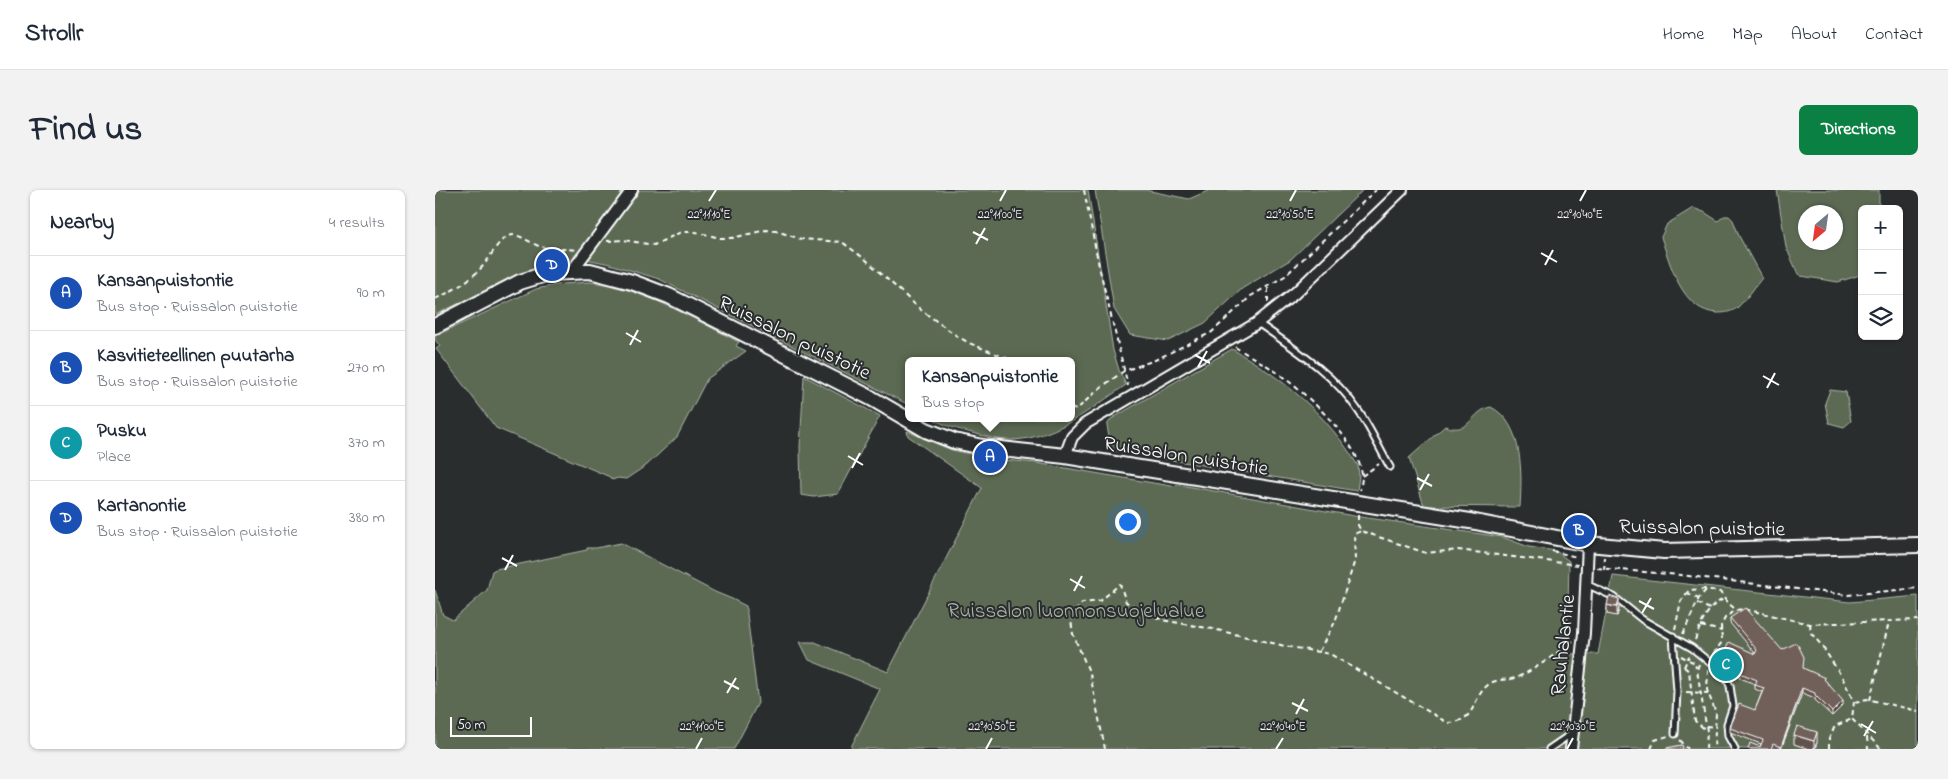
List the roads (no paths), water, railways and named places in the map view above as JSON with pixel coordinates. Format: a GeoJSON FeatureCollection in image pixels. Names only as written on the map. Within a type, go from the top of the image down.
{"type":"FeatureCollection","features":[{"type":"Feature","properties":{"kind":"street"},"geometry":{"type":"LineString","coordinates":[[572,271],[632,190]]}},
{"type":"Feature","properties":{"kind":"street"},"geometry":{"type":"LineString","coordinates":[[1065,456],[1072,437],[1085,424],[1257,323],[1295,293],[1402,190]]}},
{"type":"Feature","properties":{"kind":"street","name":"Ruissalon puistotie"},"geometry":{"type":"LineString","coordinates":[[435,326],[520,282],[549,273],[589,271],[632,282],[669,296],[871,398],[905,418]]}},
{"type":"Feature","properties":{"kind":"street","name":"Ruissalon puistotie"},"geometry":{"type":"LineString","coordinates":[[912,422],[926,430],[954,441],[983,447],[1065,456],[1470,521],[1588,544],[1664,551],[1918,545]]}},
{"type":"Feature","properties":{"kind":"street","name":"Rauhalantie"},"geometry":{"type":"LineString","coordinates":[[1571,749],[1571,734],[1584,633],[1588,544]]}},
{"type":"Feature","properties":{"kind":"lane"},"geometry":{"type":"LineString","coordinates":[[1257,323],[1293,348],[1336,384],[1357,409],[1390,467]]}},
{"type":"Feature","properties":{"kind":"lane"},"geometry":{"type":"LineString","coordinates":[[1587,584],[1614,597],[1643,620],[1692,648],[1725,675],[1730,686],[1733,706],[1727,730],[1735,749]]}},
{"type":"Feature","properties":{"kind":"lane"},"geometry":{"type":"LineString","coordinates":[[1673,636],[1677,691],[1675,734]]}},
{"type":"Feature","properties":{"kind":"lane"},"geometry":{"type":"LineString","coordinates":[[1549,749],[1571,734]]}},
{"type":"Feature","properties":{"kind":"place","name":"Kartanontie"},"geometry":{"type":"Point","coordinates":[552,265]}},
{"type":"Feature","properties":{"kind":"place","name":"Kansanpuistontie"},"geometry":{"type":"Point","coordinates":[990,457]}},
{"type":"Feature","properties":{"kind":"place","name":"Kasvitieteellinen puutarha"},"geometry":{"type":"Point","coordinates":[1579,531]}},
{"type":"Feature","properties":{"kind":"place","name":"Pusku"},"geometry":{"type":"Point","coordinates":[1726,665]}},
{"type":"Feature","properties":{"kind":"park label","name":"Ruissalon luonnonsuojelualue"},"geometry":{"type":"Point","coordinates":[1076,610]}}]}
